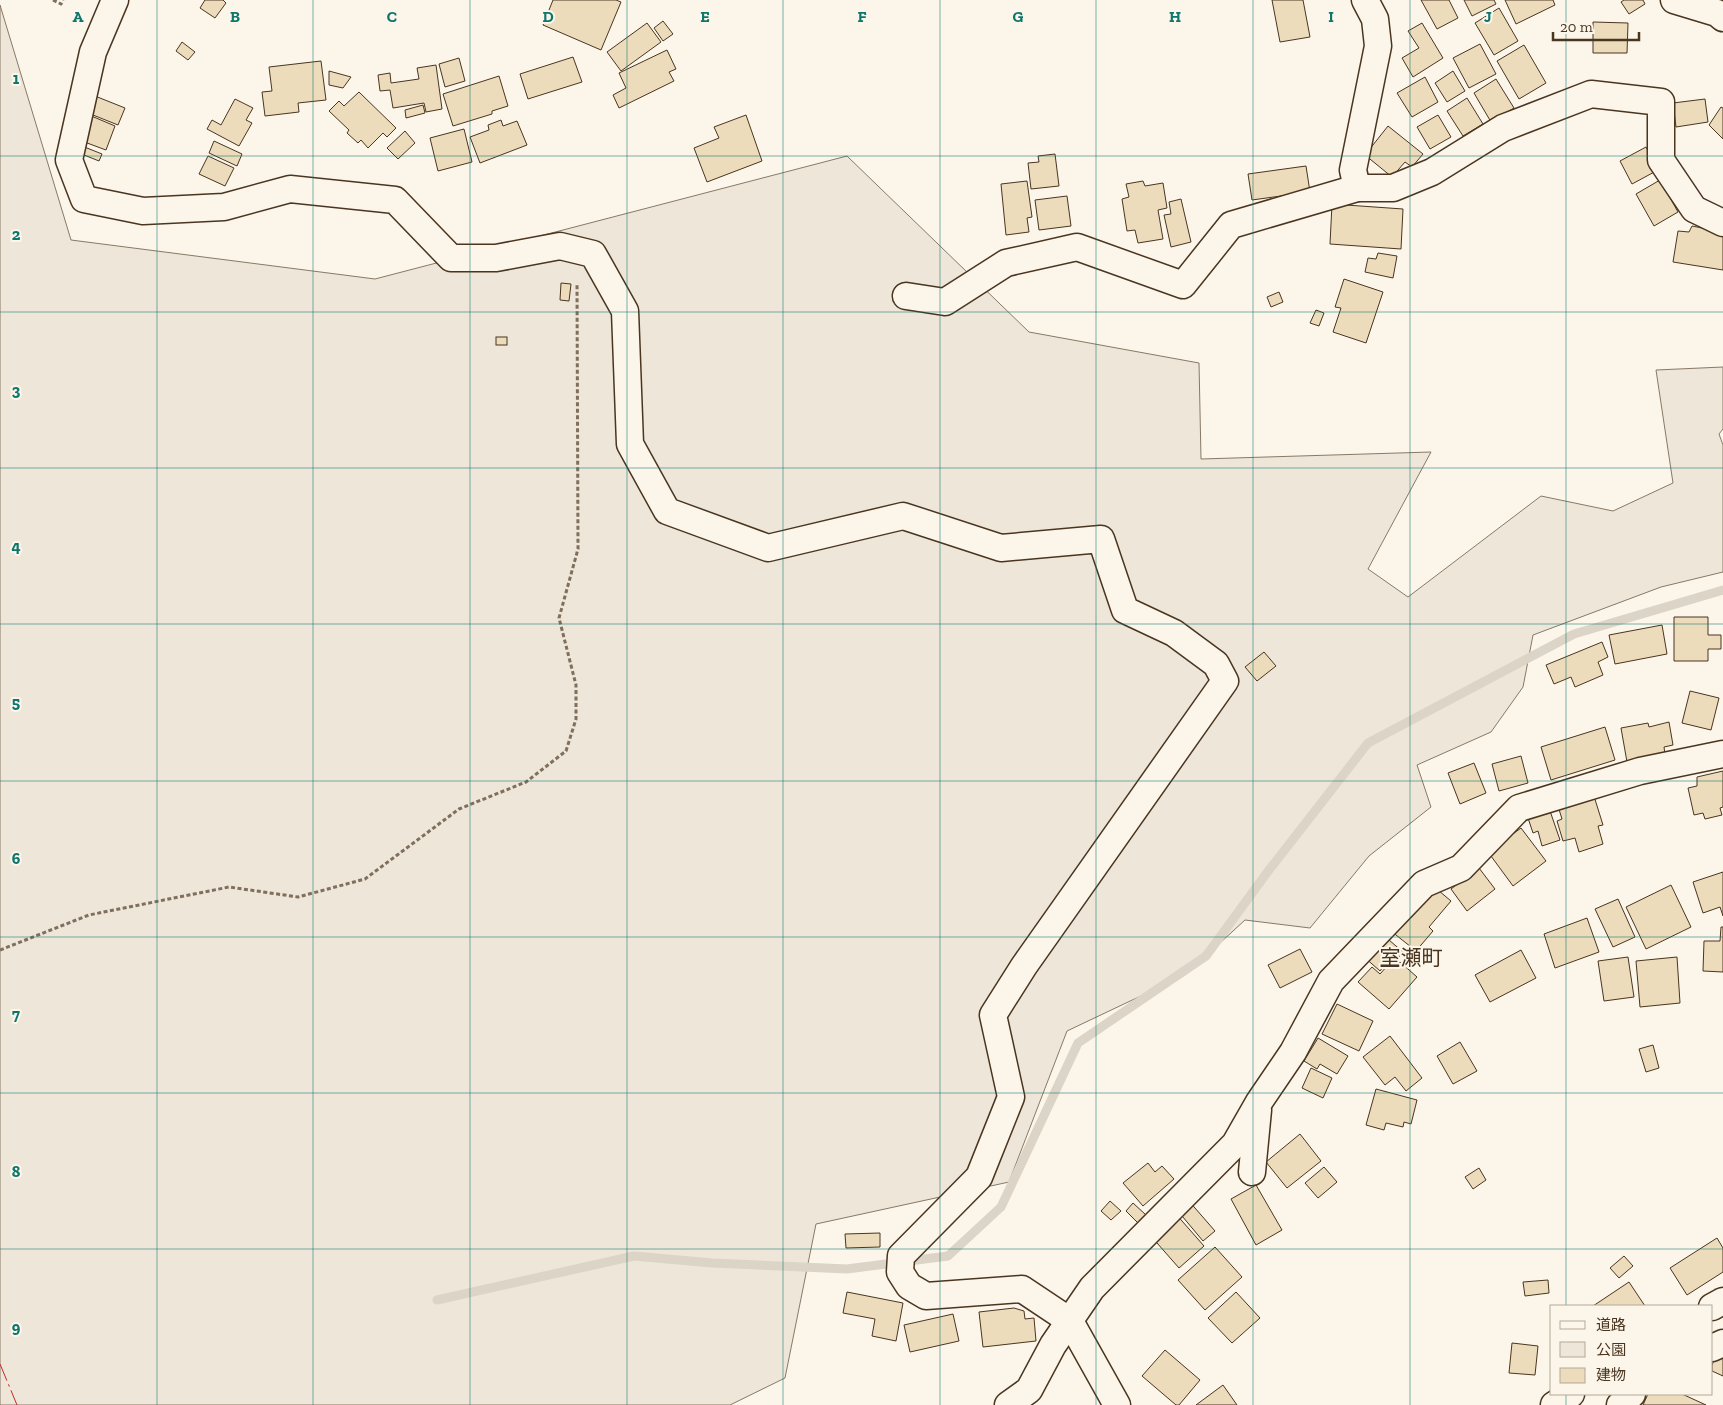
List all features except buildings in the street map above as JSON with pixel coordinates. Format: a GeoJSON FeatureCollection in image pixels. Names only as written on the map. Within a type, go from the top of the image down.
{"type":"FeatureCollection","features":[{"type":"Feature","properties":{"kind":"street"},"geometry":{"type":"LineString","coordinates":[[115,0],[93,52],[69,160],[84,199],[143,211],[224,207],[290,189],[395,200],[451,258],[496,258],[560,246],[593,254],[625,311],[630,444],[667,511],[768,548],[903,516],[1001,548],[1101,539],[1125,610],[1174,632],[1216,664],[1225,681],[1024,966],[993,1015],[1011,1097],[979,1177],[901,1256],[900,1272],[909,1286],[926,1296],[1022,1289],[1070,1321],[1117,1405]]}},
{"type":"Feature","properties":{"kind":"street"},"geometry":{"type":"LineString","coordinates":[[1357,188],[1353,170],[1378,46],[1375,19],[1365,0]]}},
{"type":"Feature","properties":{"kind":"street"},"geometry":{"type":"LineString","coordinates":[[1674,0],[1717,13],[1723,18]]}},
{"type":"Feature","properties":{"kind":"street"},"geometry":{"type":"LineString","coordinates":[[906,296],[945,302],[1006,263],[1077,246],[1183,286],[1231,225],[1357,188],[1393,188],[1432,172],[1503,128],[1591,94],[1661,102],[1661,160],[1694,209],[1723,223]]}},
{"type":"Feature","properties":{"kind":"street"},"geometry":{"type":"LineString","coordinates":[[1008,1405],[1029,1390],[1053,1345],[1092,1288],[1235,1144],[1259,1102],[1293,1052],[1331,981],[1424,884],[1461,868],[1519,808],[1640,771],[1723,754]]}},
{"type":"Feature","properties":{"kind":"street"},"geometry":{"type":"LineString","coordinates":[[1252,1172],[1259,1102]]}},
{"type":"Feature","properties":{"kind":"street"},"geometry":{"type":"LineString","coordinates":[[1554,1405],[1569,1395]]}},
{"type":"Feature","properties":{"kind":"street"},"geometry":{"type":"LineString","coordinates":[[1620,1405],[1631,1395]]}},
{"type":"Feature","properties":{"kind":"path"},"geometry":{"type":"LineString","coordinates":[[53,0],[61,4],[62,0]]}},
{"type":"Feature","properties":{"kind":"path"},"geometry":{"type":"LineString","coordinates":[[0,950],[90,915],[230,887],[298,897],[365,880],[459,809],[526,782],[566,751],[576,719],[576,686],[559,618],[578,549],[577,275]]}},
{"type":"Feature","properties":{"kind":"green space"},"geometry":{"type":"Polygon","coordinates":[[[0,5],[71,240],[375,279],[847,156],[1029,332],[1199,363],[1201,459],[1431,452],[1368,569],[1408,597],[1541,496],[1613,511],[1673,483],[1656,370],[1723,367],[1723,429],[1719,434],[1723,445],[1723,572],[1661,587],[1533,635],[1523,687],[1491,732],[1417,765],[1431,807],[1369,856],[1310,928],[1245,920],[1185,975],[1067,1031],[1009,1182],[816,1224],[785,1378],[730,1405],[0,1405],[0,5]]]}},
{"type":"Feature","properties":{"kind":"waterway"},"geometry":{"type":"LineString","coordinates":[[437,1300],[634,1256],[712,1263],[847,1269],[948,1256],[1001,1207],[1078,1043],[1206,956],[1269,870],[1368,743],[1574,634],[1723,590]]}},
{"type":"Feature","properties":{"kind":"power"},"geometry":{"type":"LineString","coordinates":[[0,1364],[17,1405]]}},
{"type":"Feature","properties":{"kind":"district","name":"室瀬町"},"geometry":{"type":"Point","coordinates":[1411,957]}}]}
